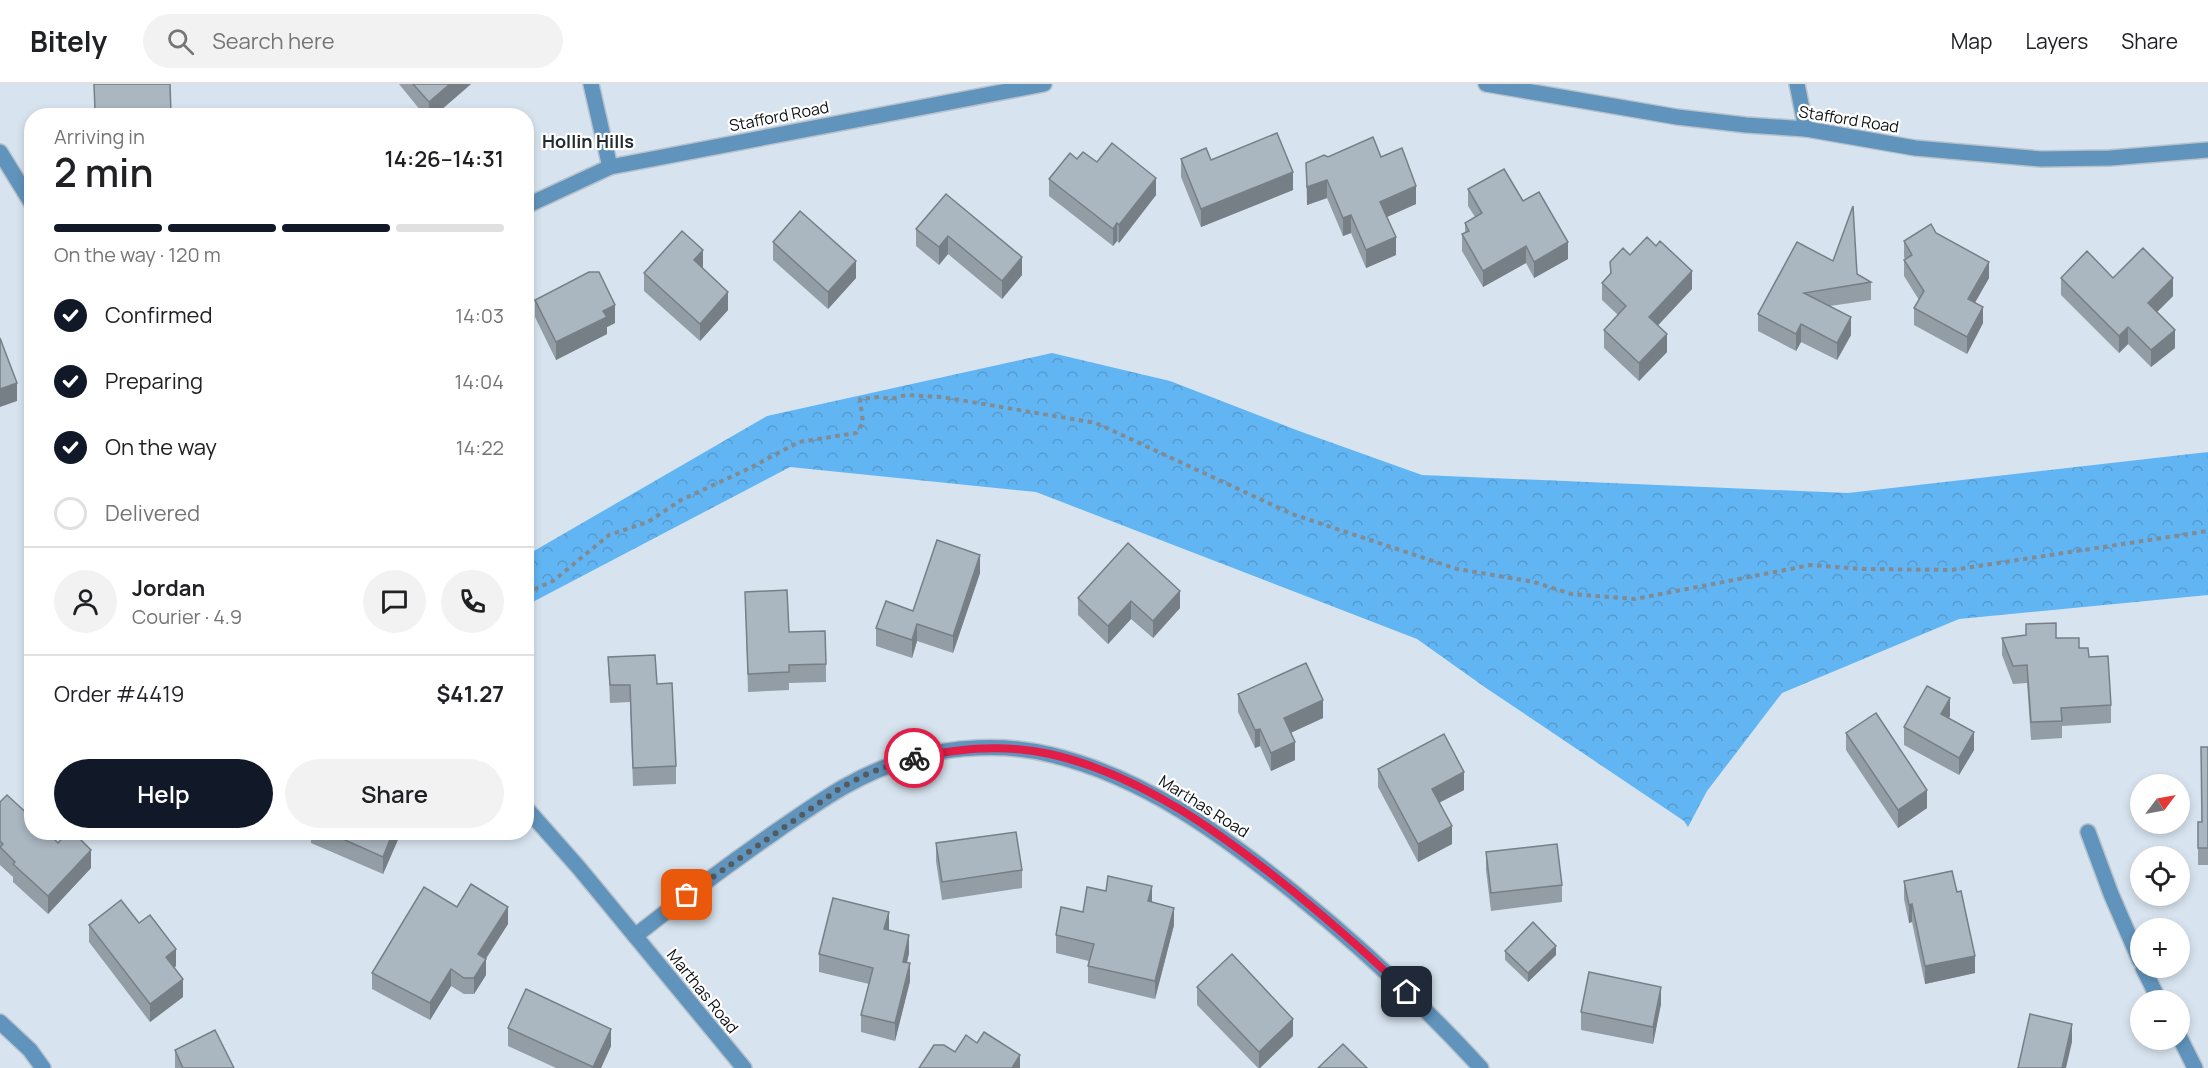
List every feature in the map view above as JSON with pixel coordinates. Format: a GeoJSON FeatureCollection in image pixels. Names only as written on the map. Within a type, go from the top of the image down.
{"type":"FeatureCollection","features":[{"type":"Feature","properties":{"kind":"street"},"geometry":{"type":"LineString","coordinates":[[591,84],[610,167]]}},
{"type":"Feature","properties":{"kind":"street","name":"Stafford Road"},"geometry":{"type":"LineString","coordinates":[[534,202],[610,167],[1044,84]]}},
{"type":"Feature","properties":{"kind":"street","name":"Stafford Road"},"geometry":{"type":"LineString","coordinates":[[1486,84],[1677,117],[1806,129],[1915,148],[2041,159],[2110,158],[2208,150]]}},
{"type":"Feature","properties":{"kind":"street"},"geometry":{"type":"LineString","coordinates":[[1797,84],[1806,129]]}},
{"type":"Feature","properties":{"kind":"street"},"geometry":{"type":"LineString","coordinates":[[0,152],[24,191]]}},
{"type":"Feature","properties":{"kind":"street","name":"Marthas Road"},"geometry":{"type":"LineString","coordinates":[[635,936],[705,881],[842,787],[871,772],[906,759],[939,752],[978,748],[1050,754],[1100,769],[1136,785],[1176,807],[1247,854],[1324,917],[1391,977],[1481,1068]]}},
{"type":"Feature","properties":{"kind":"street","name":"Marthas Road"},"geometry":{"type":"LineString","coordinates":[[534,817],[744,1068]]}},
{"type":"Feature","properties":{"kind":"street"},"geometry":{"type":"LineString","coordinates":[[2088,832],[2130,938]]}},
{"type":"Feature","properties":{"kind":"street"},"geometry":{"type":"LineString","coordinates":[[0,1022],[30,1050],[44,1068]]}},
{"type":"Feature","properties":{"kind":"street"},"geometry":{"type":"LineString","coordinates":[[2186,1050],[2195,1068]]}},
{"type":"Feature","properties":{"kind":"path"},"geometry":{"type":"LineString","coordinates":[[534,589],[553,581],[609,534],[648,522],[681,500],[799,442],[856,433],[863,423],[860,399],[880,397],[891,399],[906,395],[942,397],[1096,423],[1292,514],[1457,569],[1534,582],[1571,594],[1635,599],[1811,565],[1862,569],[1952,570],[2208,531]]}},
{"type":"Feature","properties":{"kind":"green space"},"geometry":{"type":"Polygon","coordinates":[[[1052,353],[1170,381],[1422,475],[1848,493],[2208,452],[2208,595],[1959,619],[1782,693],[1707,791],[1688,827],[1684,821],[1417,639],[1036,492],[790,467],[534,601],[534,551],[767,416],[1052,353]]]}},
{"type":"Feature","properties":{"kind":"building"},"geometry":{"type":"Polygon","coordinates":[[[94,84],[170,84],[171,108],[95,108],[94,84]]]}},
{"type":"Feature","properties":{"kind":"building"},"geometry":{"type":"Polygon","coordinates":[[[413,84],[450,84],[429,102],[413,84]]]}},
{"type":"Feature","properties":{"kind":"building"},"geometry":{"type":"Polygon","coordinates":[[[1277,133],[1293,172],[1201,209],[1181,159],[1206,148],[1211,160],[1277,133]]]}},
{"type":"Feature","properties":{"kind":"building"},"geometry":{"type":"Polygon","coordinates":[[[1373,137],[1381,157],[1402,148],[1416,186],[1380,202],[1396,237],[1366,250],[1351,215],[1343,218],[1327,180],[1307,187],[1306,163],[1324,155],[1328,157],[1373,137]]]}},
{"type":"Feature","properties":{"kind":"building"},"geometry":{"type":"Polygon","coordinates":[[[1112,143],[1156,178],[1119,225],[1117,223],[1113,229],[1049,179],[1070,153],[1077,159],[1083,152],[1097,162],[1112,143]]]}},
{"type":"Feature","properties":{"kind":"building"},"geometry":{"type":"Polygon","coordinates":[[[1504,169],[1523,201],[1539,192],[1568,242],[1534,262],[1526,246],[1483,271],[1462,234],[1469,231],[1465,223],[1482,213],[1468,189],[1504,169]]]}},
{"type":"Feature","properties":{"kind":"building"},"geometry":{"type":"Polygon","coordinates":[[[946,194],[1022,257],[1002,281],[948,236],[939,247],[916,229],[946,194]]]}},
{"type":"Feature","properties":{"kind":"building"},"geometry":{"type":"Polygon","coordinates":[[[1853,206],[1857,274],[1871,282],[1804,293],[1851,317],[1837,343],[1801,324],[1796,334],[1758,314],[1797,242],[1833,261],[1853,206]]]}},
{"type":"Feature","properties":{"kind":"building"},"geometry":{"type":"Polygon","coordinates":[[[800,211],[856,261],[828,292],[773,242],[800,211]]]}},
{"type":"Feature","properties":{"kind":"building"},"geometry":{"type":"Polygon","coordinates":[[[1931,224],[1936,233],[1989,262],[1968,299],[1983,307],[1967,337],[1914,308],[1924,291],[1904,260],[1912,255],[1904,241],[1931,224]]]}},
{"type":"Feature","properties":{"kind":"building"},"geometry":{"type":"Polygon","coordinates":[[[682,231],[703,250],[694,260],[728,292],[700,324],[644,273],[682,231]]]}},
{"type":"Feature","properties":{"kind":"building"},"geometry":{"type":"Polygon","coordinates":[[[1647,237],[1656,246],[1660,241],[1692,271],[1649,317],[1667,334],[1639,363],[1604,330],[1626,306],[1602,283],[1611,273],[1610,262],[1623,248],[1630,255],[1647,237]]]}},
{"type":"Feature","properties":{"kind":"building"},"geometry":{"type":"Polygon","coordinates":[[[2143,248],[2173,278],[2148,303],[2175,330],[2151,350],[2128,327],[2119,336],[2061,278],[2087,251],[2113,278],[2143,248]]]}},
{"type":"Feature","properties":{"kind":"building"},"geometry":{"type":"Polygon","coordinates":[[[589,272],[599,272],[615,305],[603,311],[607,317],[556,342],[535,300],[589,272]]]}},
{"type":"Feature","properties":{"kind":"building"},"geometry":{"type":"Polygon","coordinates":[[[0,338],[17,383],[0,389],[0,338]]]}},
{"type":"Feature","properties":{"kind":"building"},"geometry":{"type":"Polygon","coordinates":[[[937,540],[980,555],[953,636],[917,624],[912,640],[876,628],[886,601],[913,611],[937,540]]]}},
{"type":"Feature","properties":{"kind":"building"},"geometry":{"type":"Polygon","coordinates":[[[1128,543],[1180,591],[1153,621],[1131,601],[1108,626],[1078,598],[1128,543]]]}},
{"type":"Feature","properties":{"kind":"building"},"geometry":{"type":"Polygon","coordinates":[[[787,590],[789,632],[825,631],[826,664],[789,665],[789,672],[748,674],[745,592],[787,590]]]}},
{"type":"Feature","properties":{"kind":"building"},"geometry":{"type":"Polygon","coordinates":[[[2056,623],[2056,638],[2079,638],[2079,648],[2088,648],[2089,657],[2108,656],[2111,705],[2061,708],[2062,721],[2031,722],[2027,665],[2013,666],[2002,638],[2026,635],[2026,624],[2056,623]]]}},
{"type":"Feature","properties":{"kind":"building"},"geometry":{"type":"Polygon","coordinates":[[[655,655],[657,684],[672,683],[676,766],[633,768],[630,685],[610,685],[608,657],[655,655]]]}},
{"type":"Feature","properties":{"kind":"building"},"geometry":{"type":"Polygon","coordinates":[[[1306,663],[1323,700],[1284,718],[1295,742],[1271,753],[1260,729],[1255,730],[1238,694],[1306,663]]]}},
{"type":"Feature","properties":{"kind":"building"},"geometry":{"type":"Polygon","coordinates":[[[1927,686],[1950,698],[1941,714],[1974,732],[1959,758],[1904,727],[1927,686]]]}},
{"type":"Feature","properties":{"kind":"building"},"geometry":{"type":"Polygon","coordinates":[[[1876,713],[1927,790],[1898,810],[1846,733],[1876,713]]]}},
{"type":"Feature","properties":{"kind":"building"},"geometry":{"type":"Polygon","coordinates":[[[1444,734],[1464,772],[1432,789],[1452,826],[1418,844],[1378,769],[1444,734]]]}},
{"type":"Feature","properties":{"kind":"building"},"geometry":{"type":"Polygon","coordinates":[[[2201,747],[2208,747],[2208,848],[2198,848],[2198,822],[2202,822],[2201,747]]]}},
{"type":"Feature","properties":{"kind":"building"},"geometry":{"type":"Polygon","coordinates":[[[7,795],[24,811],[24,840],[55,840],[58,843],[61,840],[81,840],[91,850],[48,896],[13,864],[15,862],[0,847],[3,844],[0,841],[0,802],[7,795]]]}},
{"type":"Feature","properties":{"kind":"building"},"geometry":{"type":"Polygon","coordinates":[[[1016,832],[1022,870],[942,882],[936,843],[1016,832]]]}},
{"type":"Feature","properties":{"kind":"building"},"geometry":{"type":"Polygon","coordinates":[[[345,840],[390,840],[383,857],[345,840]]]}},
{"type":"Feature","properties":{"kind":"building"},"geometry":{"type":"Polygon","coordinates":[[[1557,844],[1562,885],[1491,893],[1486,852],[1557,844]]]}},
{"type":"Feature","properties":{"kind":"building"},"geometry":{"type":"Polygon","coordinates":[[[1952,871],[1957,892],[1961,891],[1975,956],[1925,966],[1912,904],[1909,905],[1904,881],[1952,871]]]}},
{"type":"Feature","properties":{"kind":"building"},"geometry":{"type":"Polygon","coordinates":[[[1108,876],[1152,886],[1148,901],[1174,908],[1155,981],[1088,966],[1094,944],[1056,935],[1061,907],[1083,912],[1087,887],[1106,891],[1108,876]]]}},
{"type":"Feature","properties":{"kind":"building"},"geometry":{"type":"Polygon","coordinates":[[[471,884],[508,907],[478,954],[486,959],[474,978],[464,978],[451,969],[430,1003],[372,973],[424,887],[457,907],[471,884]]]}},
{"type":"Feature","properties":{"kind":"building"},"geometry":{"type":"Polygon","coordinates":[[[833,898],[889,912],[884,929],[909,935],[903,962],[910,963],[895,1023],[861,1015],[873,968],[819,954],[833,898]]]}},
{"type":"Feature","properties":{"kind":"building"},"geometry":{"type":"Polygon","coordinates":[[[121,900],[139,923],[150,915],[176,949],[166,957],[183,979],[150,1004],[89,925],[121,900]]]}},
{"type":"Feature","properties":{"kind":"building"},"geometry":{"type":"Polygon","coordinates":[[[1533,922],[1556,946],[1528,973],[1505,951],[1533,922]]]}},
{"type":"Feature","properties":{"kind":"building"},"geometry":{"type":"Polygon","coordinates":[[[1232,954],[1293,1019],[1259,1052],[1197,987],[1232,954]]]}},
{"type":"Feature","properties":{"kind":"building"},"geometry":{"type":"Polygon","coordinates":[[[1589,972],[1661,987],[1653,1027],[1581,1012],[1589,972]]]}},
{"type":"Feature","properties":{"kind":"building"},"geometry":{"type":"Polygon","coordinates":[[[526,989],[611,1029],[593,1067],[508,1028],[526,989]]]}},
{"type":"Feature","properties":{"kind":"building"},"geometry":{"type":"Polygon","coordinates":[[[2030,1014],[2072,1024],[2062,1068],[2018,1068],[2030,1014]]]}},
{"type":"Feature","properties":{"kind":"building"},"geometry":{"type":"Polygon","coordinates":[[[215,1030],[234,1068],[183,1068],[175,1050],[215,1030]]]}},
{"type":"Feature","properties":{"kind":"building"},"geometry":{"type":"Polygon","coordinates":[[[984,1032],[1020,1055],[1012,1068],[919,1068],[934,1045],[944,1045],[955,1052],[966,1035],[977,1043],[984,1032]]]}},
{"type":"Feature","properties":{"kind":"building"},"geometry":{"type":"Polygon","coordinates":[[[1343,1044],[1367,1068],[1318,1068],[1343,1044]]]}},
{"type":"Feature","properties":{"kind":"way so far"},"geometry":{"type":"LineString","coordinates":[[687,895],[842,787],[871,772],[914,758]]}},
{"type":"Feature","properties":{"kind":"district","name":"Hollin Hills"},"geometry":{"type":"Point","coordinates":[588,142]}},
{"type":"Feature","properties":{"kind":"route"},"geometry":{"type":"LineString","coordinates":[[914,758],[939,752],[978,748],[1020,750],[1050,754],[1100,769],[1136,785],[1176,807],[1247,854],[1324,917],[1407,992]]}}]}
